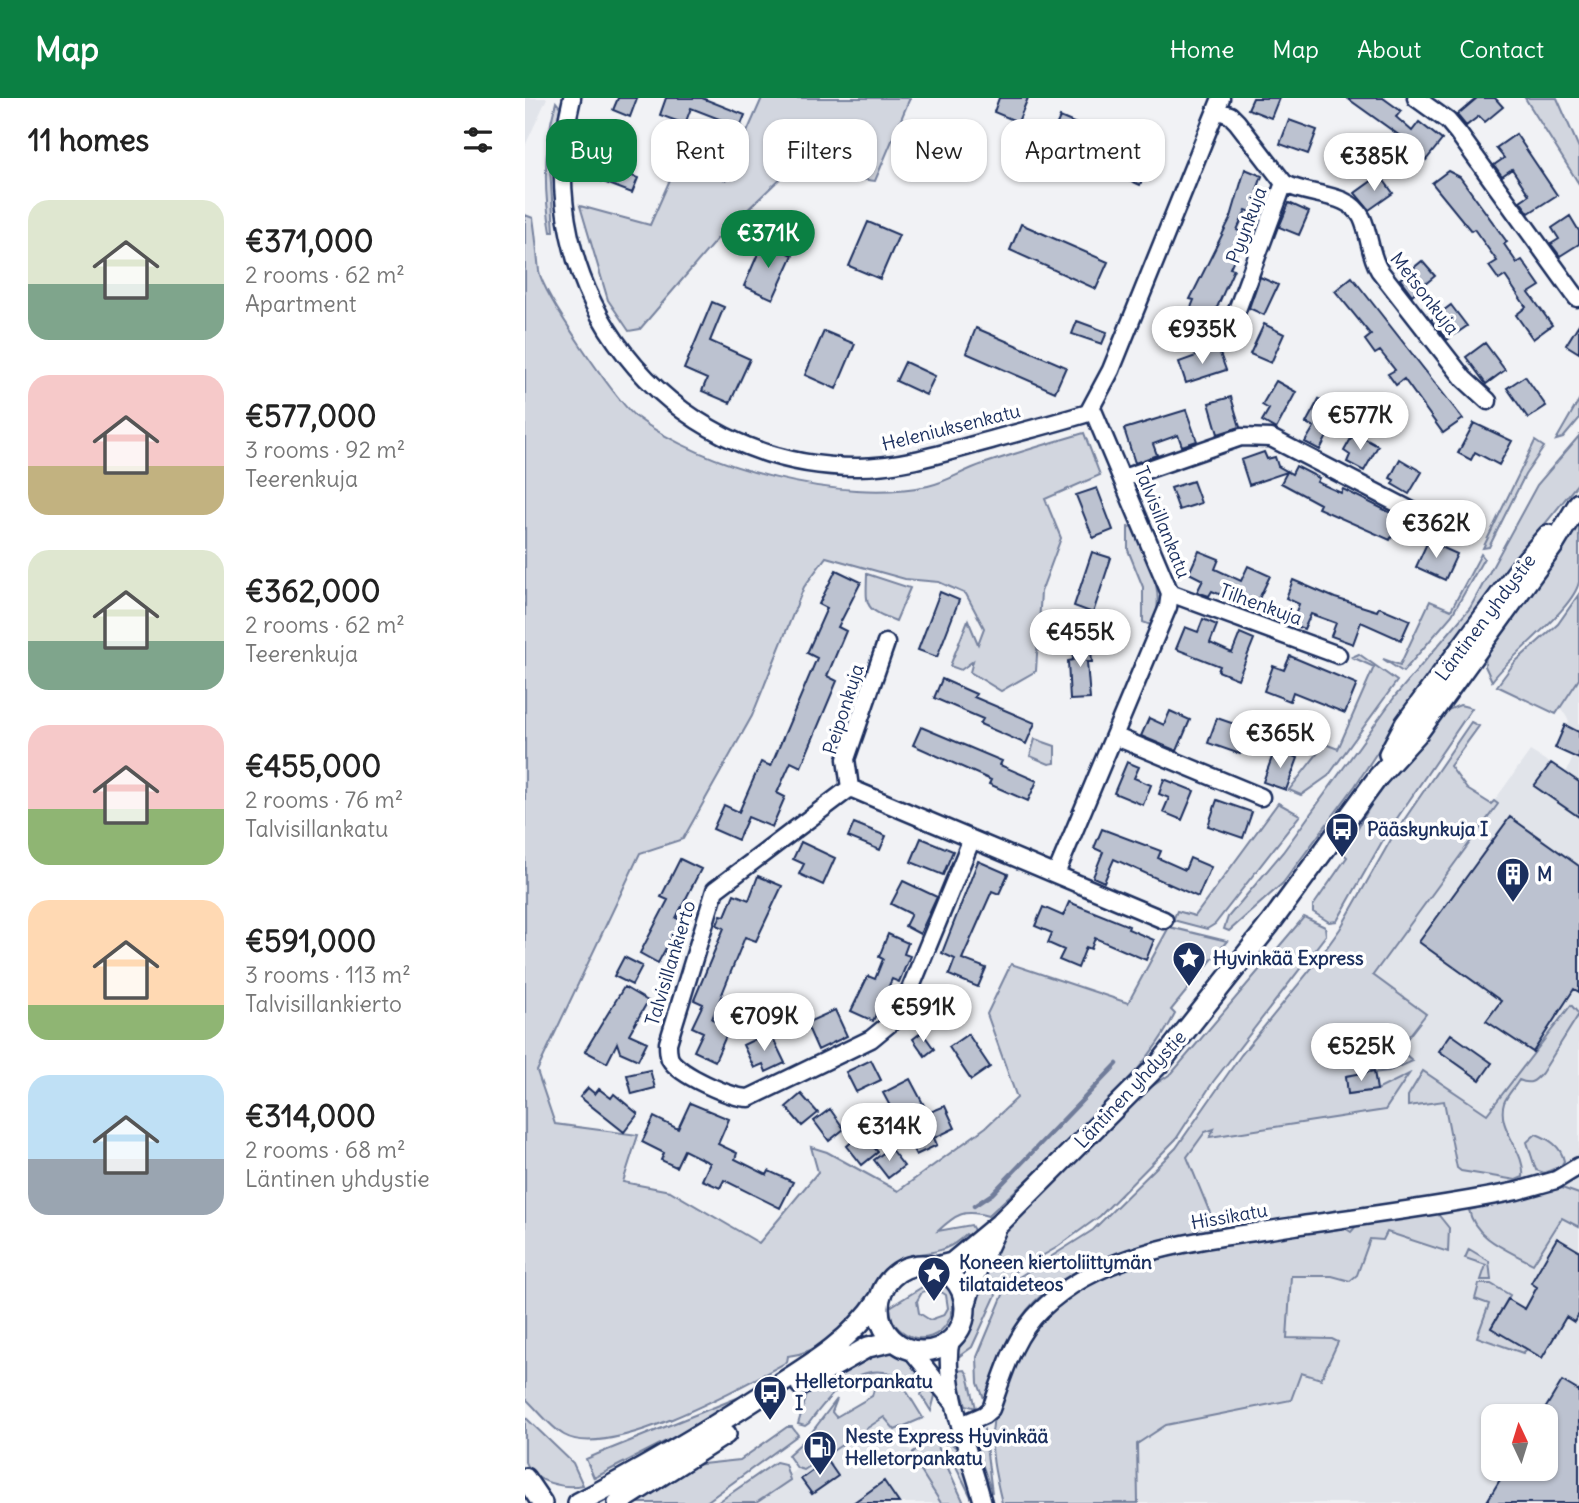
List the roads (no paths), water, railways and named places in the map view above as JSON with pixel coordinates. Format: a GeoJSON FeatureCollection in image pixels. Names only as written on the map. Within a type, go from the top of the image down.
{"type":"FeatureCollection","features":[{"type":"Feature","properties":{"kind":"main road","name":"Läntinen yhdystie"},"geometry":{"type":"LineString","coordinates":[[936,1267],[952,1263],[999,1224],[1161,1062],[1270,924],[1378,777],[1405,724],[1522,565],[1579,502]]}},
{"type":"Feature","properties":{"kind":"main road","name":"Läntinen yhdystie"},"geometry":{"type":"LineString","coordinates":[[965,1307],[974,1276],[999,1224]]}},
{"type":"Feature","properties":{"kind":"main road"},"geometry":{"type":"LineString","coordinates":[[578,1503],[679,1447],[832,1350],[862,1325],[888,1282],[903,1269],[913,1266],[936,1267],[953,1277],[961,1290],[965,1307],[963,1319],[951,1340],[932,1350],[902,1346],[869,1347],[800,1385],[618,1503]]}},
{"type":"Feature","properties":{"kind":"main road"},"geometry":{"type":"LineString","coordinates":[[879,1300],[880,1319],[902,1346]]}},
{"type":"Feature","properties":{"kind":"main road"},"geometry":{"type":"LineString","coordinates":[[525,1478],[542,1503]]}},
{"type":"Feature","properties":{"kind":"street","name":"Heleniuksenkatu"},"geometry":{"type":"LineString","coordinates":[[572,98],[561,139],[558,181],[562,234],[572,273],[591,315],[616,352],[657,394],[692,420],[732,441],[766,454],[837,467],[859,467],[926,458],[1088,414],[1092,408]]}},
{"type":"Feature","properties":{"kind":"street"},"geometry":{"type":"LineString","coordinates":[[1416,98],[1448,121],[1458,132],[1577,298]]}},
{"type":"Feature","properties":{"kind":"street"},"geometry":{"type":"LineString","coordinates":[[1092,408],[1111,370],[1218,104],[1237,122],[1285,183]]}},
{"type":"Feature","properties":{"kind":"street","name":"Pyynkuja"},"geometry":{"type":"LineString","coordinates":[[1233,321],[1285,183]]}},
{"type":"Feature","properties":{"kind":"street","name":"Metsonkuja"},"geometry":{"type":"LineString","coordinates":[[1285,183],[1294,190],[1345,201],[1355,207],[1362,217],[1372,259],[1378,270],[1464,379],[1489,401]]}},
{"type":"Feature","properties":{"kind":"street","name":"Talvisillankatu"},"geometry":{"type":"LineString","coordinates":[[1056,874],[1168,607],[1170,593],[1092,408]]}},
{"type":"Feature","properties":{"kind":"street"},"geometry":{"type":"LineString","coordinates":[[1123,478],[1241,438],[1271,438],[1422,516]]}},
{"type":"Feature","properties":{"kind":"street","name":"Tilhenkuja"},"geometry":{"type":"LineString","coordinates":[[1170,593],[1338,655]]}},
{"type":"Feature","properties":{"kind":"street","name":"Peiponkuja"},"geometry":{"type":"LineString","coordinates":[[850,788],[845,775],[846,759],[886,643]]}},
{"type":"Feature","properties":{"kind":"street"},"geometry":{"type":"LineString","coordinates":[[1114,736],[1261,797]]}},
{"type":"Feature","properties":{"kind":"street"},"geometry":{"type":"LineString","coordinates":[[850,788],[1164,920]]}},
{"type":"Feature","properties":{"kind":"street","name":"Talvisillankierto"},"geometry":{"type":"LineString","coordinates":[[850,788],[715,890],[668,1043],[670,1059],[682,1072],[734,1096],[749,1098],[871,1039],[891,1026],[899,1016],[971,841]]}},
{"type":"Feature","properties":{"kind":"street","name":"Hissikatu"},"geometry":{"type":"LineString","coordinates":[[961,1425],[991,1409],[1012,1350],[1038,1311],[1073,1284],[1113,1265],[1211,1240],[1497,1195],[1556,1180],[1579,1166]]}},
{"type":"Feature","properties":{"kind":"street"},"geometry":{"type":"LineString","coordinates":[[951,1340],[946,1361],[954,1403],[983,1503]]}},
{"type":"Feature","properties":{"kind":"street"},"geometry":{"type":"LineString","coordinates":[[902,1346],[954,1403]]}},
{"type":"Feature","properties":{"kind":"waterway"},"geometry":{"type":"LineString","coordinates":[[974,1206],[992,1194],[1117,1064]]}},
{"type":"Feature","properties":{"kind":"place","name":"Pääskynkuja I"},"geometry":{"type":"Point","coordinates":[1342,859]}},
{"type":"Feature","properties":{"kind":"place","name":"M"},"geometry":{"type":"Point","coordinates":[1513,904]}},
{"type":"Feature","properties":{"kind":"place","name":"Hyvinkää Express"},"geometry":{"type":"Point","coordinates":[1189,988]}},
{"type":"Feature","properties":{"kind":"place","name":"Koneen kiertoliittymän tilataideteos"},"geometry":{"type":"Point","coordinates":[934,1303]}},
{"type":"Feature","properties":{"kind":"place","name":"Helletorpankatu I"},"geometry":{"type":"Point","coordinates":[770,1422]}},
{"type":"Feature","properties":{"kind":"place","name":"Neste Express Hyvinkää Helletorpankatu"},"geometry":{"type":"Point","coordinates":[820,1477]}}]}
